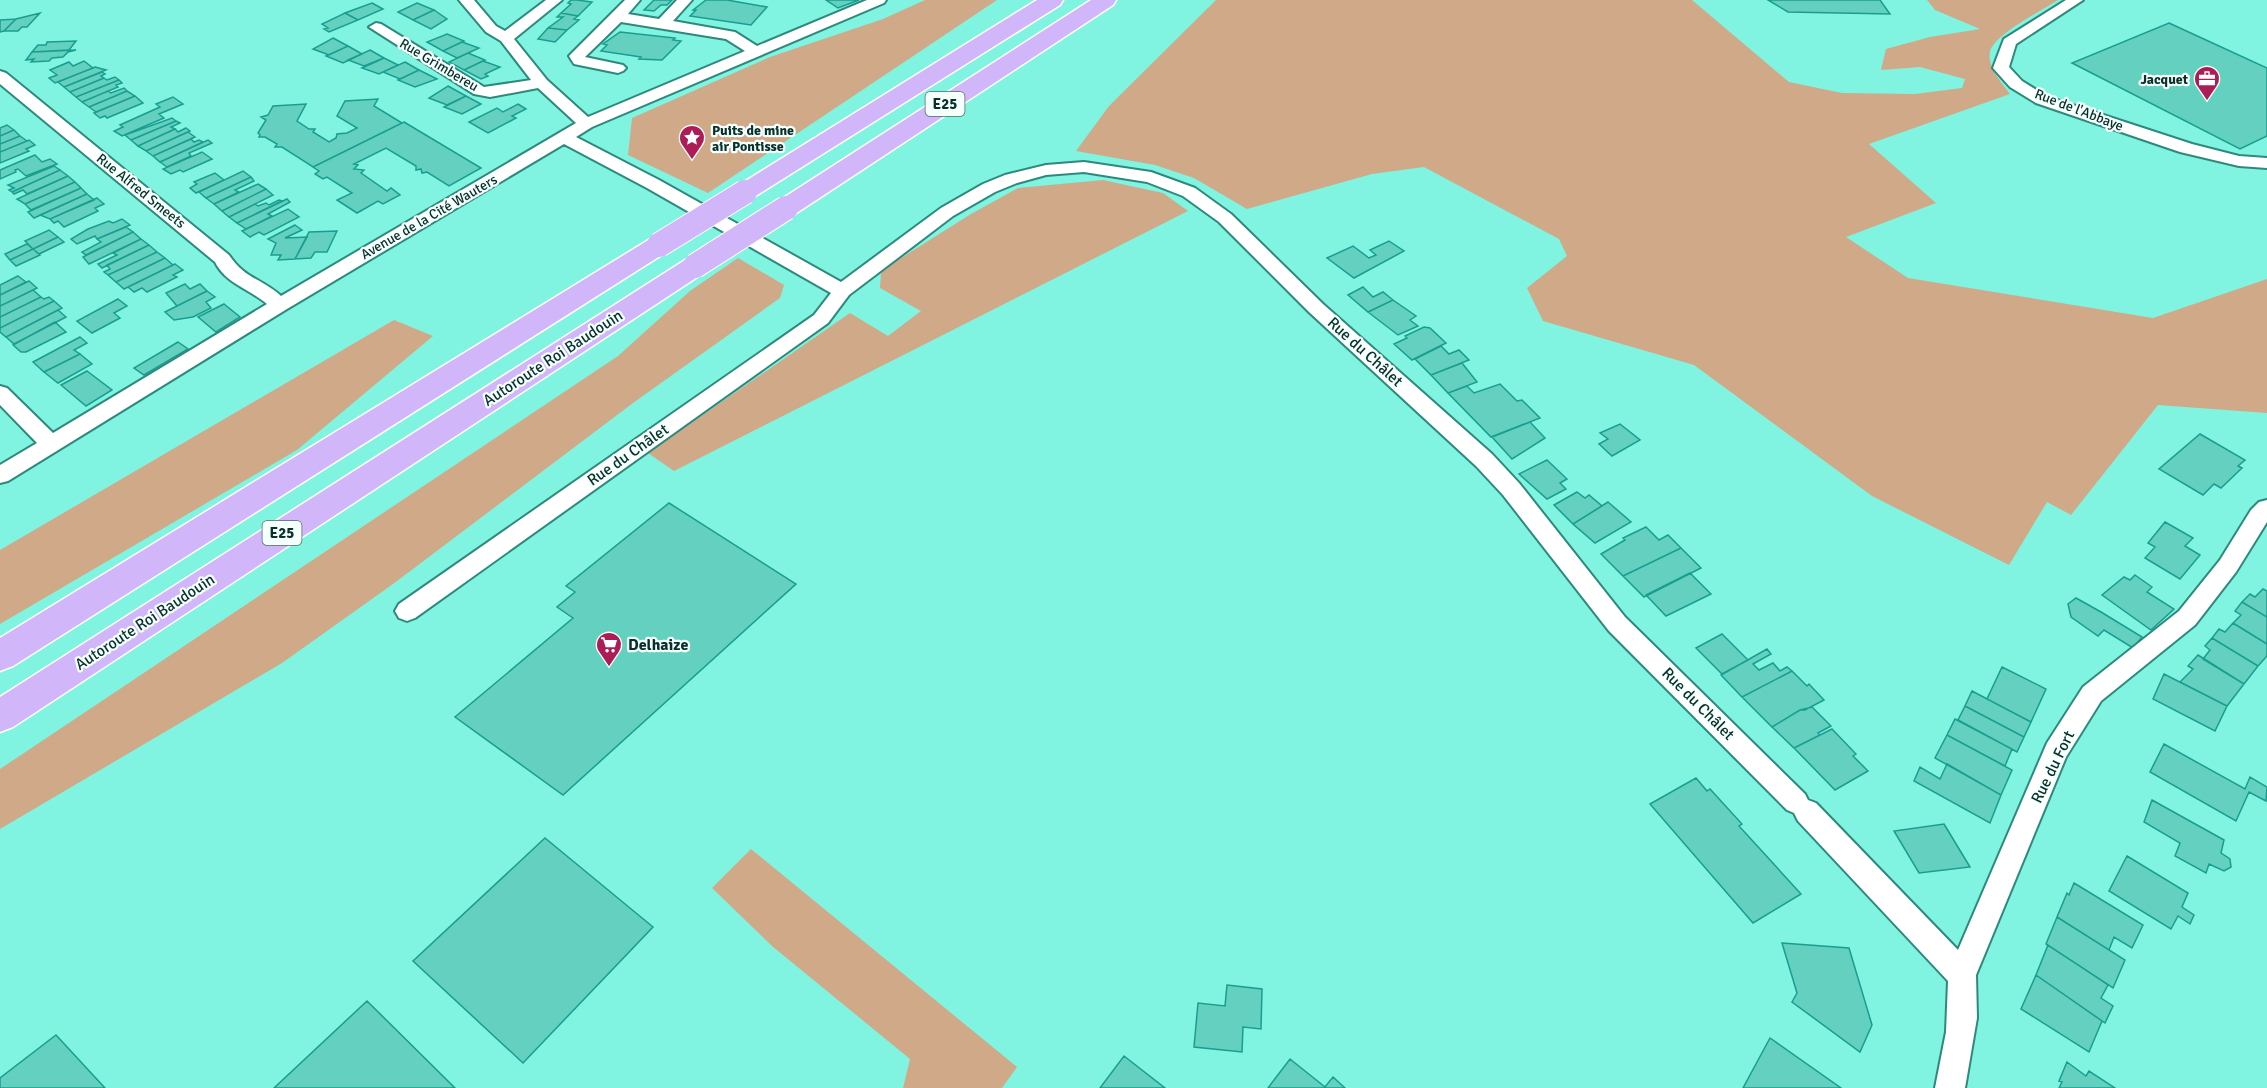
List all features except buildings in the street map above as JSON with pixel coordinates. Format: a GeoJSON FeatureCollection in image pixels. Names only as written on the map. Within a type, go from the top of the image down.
{"type":"FeatureCollection","features":[{"type":"Feature","properties":{"kind":"highway","name":"E25"},"geometry":{"type":"LineString","coordinates":[[0,656],[1052,0]]}},
{"type":"Feature","properties":{"kind":"highway","name":"Autoroute Roi Baudouin"},"geometry":{"type":"LineString","coordinates":[[0,716],[1105,0]]}},
{"type":"Feature","properties":{"kind":"street"},"geometry":{"type":"LineString","coordinates":[[466,0],[491,29],[506,38],[541,83],[586,124]]}},
{"type":"Feature","properties":{"kind":"street"},"geometry":{"type":"LineString","coordinates":[[506,38],[555,0]]}},
{"type":"Feature","properties":{"kind":"street"},"geometry":{"type":"LineString","coordinates":[[618,68],[579,61],[577,56],[633,0]]}},
{"type":"Feature","properties":{"kind":"street"},"geometry":{"type":"LineString","coordinates":[[663,24],[685,0]]}},
{"type":"Feature","properties":{"kind":"street","name":"Avenue de la Cité Wauters"},"geometry":{"type":"LineString","coordinates":[[0,475],[279,305],[586,124],[879,0]]}},
{"type":"Feature","properties":{"kind":"street","name":"Rue de l'Abbaye"},"geometry":{"type":"LineString","coordinates":[[2076,0],[2009,42],[2001,68],[2016,84],[2042,100],[2186,148],[2239,161],[2267,163]]}},
{"type":"Feature","properties":{"kind":"street"},"geometry":{"type":"LineString","coordinates":[[618,17],[730,35],[755,51]]}},
{"type":"Feature","properties":{"kind":"street","name":"Rue Grimbereu"},"geometry":{"type":"LineString","coordinates":[[376,27],[480,91],[490,92],[541,83]]}},
{"type":"Feature","properties":{"kind":"street","name":"Rue Alfred Smeets"},"geometry":{"type":"LineString","coordinates":[[0,76],[223,259],[228,270],[244,283],[258,287],[279,305]]}},
{"type":"Feature","properties":{"kind":"street"},"geometry":{"type":"LineString","coordinates":[[565,138],[653,184],[842,291]]}},
{"type":"Feature","properties":{"kind":"street","name":"Rue du Châlet"},"geometry":{"type":"LineString","coordinates":[[407,611],[821,319],[842,291],[947,212],[989,188],[1011,179],[1046,170],[1084,167],[1151,177],[1189,192],[1225,218],[1316,308],[1484,460],[1511,489],[1617,624],[1801,807],[1962,975]]}},
{"type":"Feature","properties":{"kind":"street"},"geometry":{"type":"LineString","coordinates":[[0,393],[51,444]]}},
{"type":"Feature","properties":{"kind":"street","name":"Rue du Fort"},"geometry":{"type":"LineString","coordinates":[[1950,1088],[1963,1026],[1965,999],[1962,975],[2056,751],[2092,694],[2187,618],[2228,566],[2259,516],[2267,508]]}},
{"type":"Feature","properties":{"kind":"shaded area"},"geometry":{"type":"Polygon","coordinates":[[[925,0],[997,0],[708,193],[628,155],[632,118],[770,57],[883,19],[925,0]]]}},
{"type":"Feature","properties":{"kind":"shaded area"},"geometry":{"type":"Polygon","coordinates":[[[1216,0],[1692,0],[1789,82],[1842,93],[1915,94],[1962,88],[1965,79],[1920,67],[1881,70],[1886,49],[1930,37],[1980,29],[1935,10],[1927,0],[2058,0],[2009,31],[1993,45],[1990,52],[1991,63],[2010,94],[1869,144],[1936,203],[1846,237],[1908,278],[2153,318],[2267,279],[2267,413],[2158,405],[2071,515],[2047,502],[2009,565],[1872,496],[1694,365],[1543,321],[1527,288],[1567,256],[1559,239],[1424,167],[1372,174],[1247,209],[1194,178],[1155,165],[1076,151],[1109,106],[1216,0]]]}},
{"type":"Feature","properties":{"kind":"shaded area"},"geometry":{"type":"Polygon","coordinates":[[[1103,180],[1163,193],[1188,211],[674,471],[648,453],[850,313],[888,336],[921,311],[880,288],[881,273],[971,214],[1018,188],[1103,180]]]}},
{"type":"Feature","properties":{"kind":"shaded area"},"geometry":{"type":"Polygon","coordinates":[[[738,258],[784,285],[780,298],[633,403],[393,584],[282,663],[0,829],[0,769],[618,356],[690,291],[738,258]]]}},
{"type":"Feature","properties":{"kind":"shaded area"},"geometry":{"type":"Polygon","coordinates":[[[394,320],[433,336],[297,450],[0,624],[0,550],[394,320]]]}},
{"type":"Feature","properties":{"kind":"shaded area"},"geometry":{"type":"Polygon","coordinates":[[[751,849],[1017,1067],[1002,1088],[903,1088],[910,1059],[772,946],[712,888],[751,849]]]}},
{"type":"Feature","properties":{"kind":"place","name":"Jacquet"},"geometry":{"type":"Point","coordinates":[2207,102]}},
{"type":"Feature","properties":{"kind":"place","name":"Puits de mine air Pontisse"},"geometry":{"type":"Point","coordinates":[692,161]}},
{"type":"Feature","properties":{"kind":"place","name":"Delhaize"},"geometry":{"type":"Point","coordinates":[609,668]}}]}
